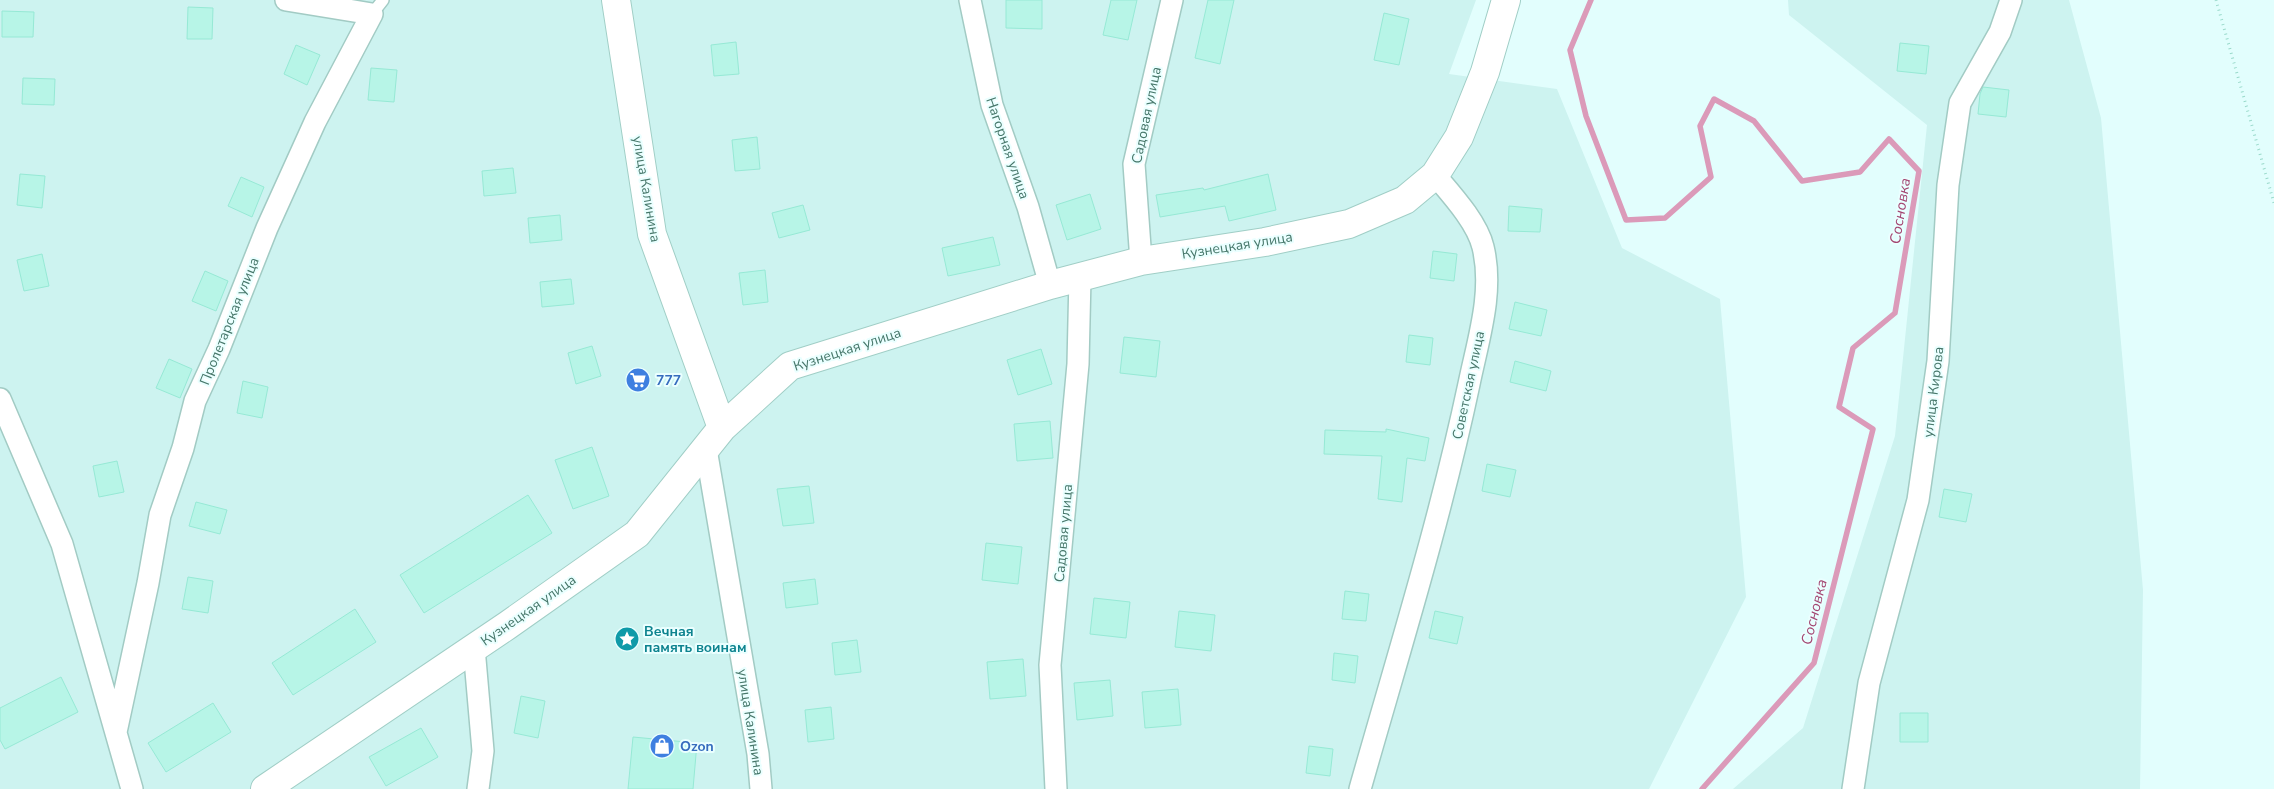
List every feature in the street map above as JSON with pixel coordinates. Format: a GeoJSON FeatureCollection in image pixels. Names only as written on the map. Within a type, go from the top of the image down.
{"type":"FeatureCollection","features":[{"type":"Feature","properties":{"kind":"main road","name":"улица Калинина"},"geometry":{"type":"LineString","coordinates":[[616,0],[652,234],[714,438]]}},
{"type":"Feature","properties":{"kind":"main road"},"geometry":{"type":"LineString","coordinates":[[1435,175],[1460,137],[1485,72],[1506,0]]}},
{"type":"Feature","properties":{"kind":"main road","name":"Кузнецкая улица"},"geometry":{"type":"LineString","coordinates":[[265,789],[474,648],[637,534],[714,438],[790,366],[1050,285],[1141,260],[1265,242],[1350,224],[1405,200],[1435,175]]}},
{"type":"Feature","properties":{"kind":"street","name":"Пролетарская улица"},"geometry":{"type":"LineString","coordinates":[[116,732],[148,583],[160,515],[195,401],[219,349],[266,228],[315,122],[378,7],[286,0]]}},
{"type":"Feature","properties":{"kind":"street","name":"Садовая улица"},"geometry":{"type":"LineString","coordinates":[[1141,260],[1134,164],[1172,0]]}},
{"type":"Feature","properties":{"kind":"street","name":"улица Кирова"},"geometry":{"type":"LineString","coordinates":[[1853,789],[1869,683],[1918,500],[1938,361],[1948,186],[1960,103],[2000,32],[2011,0]]}},
{"type":"Feature","properties":{"kind":"street","name":"Нагорная улица"},"geometry":{"type":"LineString","coordinates":[[965,3],[992,106],[1028,207],[1050,285]]}},
{"type":"Feature","properties":{"kind":"street","name":"Советская улица"},"geometry":{"type":"LineString","coordinates":[[1360,789],[1438,517],[1462,415],[1488,283],[1483,245],[1464,210],[1435,175]]}},
{"type":"Feature","properties":{"kind":"street","name":"Садовая улица"},"geometry":{"type":"LineString","coordinates":[[1056,789],[1050,665],[1078,364],[1080,277]]}},
{"type":"Feature","properties":{"kind":"street","name":"Пролетарская улица"},"geometry":{"type":"LineString","coordinates":[[0,399],[62,544],[132,789]]}},
{"type":"Feature","properties":{"kind":"street","name":"улица Калинина"},"geometry":{"type":"LineString","coordinates":[[714,438],[758,754],[761,789]]}},
{"type":"Feature","properties":{"kind":"street"},"geometry":{"type":"LineString","coordinates":[[474,648],[483,751],[478,789]]}},
{"type":"Feature","properties":{"kind":"path"},"geometry":{"type":"LineString","coordinates":[[2216,0],[2274,203]]}},
{"type":"Feature","properties":{"kind":"shaded area"},"geometry":{"type":"Polygon","coordinates":[[[0,0],[1476,0],[1449,74],[1557,89],[1622,248],[1720,299],[1746,597],[1649,789],[0,789],[0,0]]]}},
{"type":"Feature","properties":{"kind":"shaded area"},"geometry":{"type":"Polygon","coordinates":[[[1788,0],[2069,0],[2101,118],[2143,590],[2140,789],[1733,789],[1803,728],[1895,436],[1927,125],[1789,15],[1788,0]]]}},
{"type":"Feature","properties":{"kind":"building"},"geometry":{"type":"Polygon","coordinates":[[[1006,0],[1042,0],[1042,29],[1006,28],[1006,0]]]}},
{"type":"Feature","properties":{"kind":"building"},"geometry":{"type":"Polygon","coordinates":[[[1111,0],[1137,0],[1128,40],[1103,35],[1111,0]]]}},
{"type":"Feature","properties":{"kind":"building"},"geometry":{"type":"Polygon","coordinates":[[[1208,0],[1234,0],[1220,64],[1195,58],[1208,0]]]}},
{"type":"Feature","properties":{"kind":"building"},"geometry":{"type":"Polygon","coordinates":[[[188,7],[213,8],[212,39],[187,39],[188,7]]]}},
{"type":"Feature","properties":{"kind":"building"},"geometry":{"type":"Polygon","coordinates":[[[2,11],[34,12],[33,37],[2,37],[2,11]]]}},
{"type":"Feature","properties":{"kind":"building"},"geometry":{"type":"Polygon","coordinates":[[[1384,13],[1409,19],[1399,65],[1374,60],[1384,13]]]}},
{"type":"Feature","properties":{"kind":"building"},"geometry":{"type":"Polygon","coordinates":[[[736,42],[739,74],[714,76],[711,45],[736,42]]]}},
{"type":"Feature","properties":{"kind":"building"},"geometry":{"type":"Polygon","coordinates":[[[1900,43],[1929,46],[1926,74],[1897,71],[1900,43]]]}},
{"type":"Feature","properties":{"kind":"building"},"geometry":{"type":"Polygon","coordinates":[[[296,45],[320,55],[307,85],[284,74],[296,45]]]}},
{"type":"Feature","properties":{"kind":"building"},"geometry":{"type":"Polygon","coordinates":[[[371,68],[397,70],[394,102],[368,100],[371,68]]]}},
{"type":"Feature","properties":{"kind":"building"},"geometry":{"type":"Polygon","coordinates":[[[23,78],[55,79],[54,105],[22,104],[23,78]]]}},
{"type":"Feature","properties":{"kind":"building"},"geometry":{"type":"Polygon","coordinates":[[[1983,87],[2009,90],[2006,117],[1978,114],[1980,94],[1983,87]]]}},
{"type":"Feature","properties":{"kind":"building"},"geometry":{"type":"Polygon","coordinates":[[[757,137],[760,169],[735,171],[732,140],[757,137]]]}},
{"type":"Feature","properties":{"kind":"building"},"geometry":{"type":"Polygon","coordinates":[[[513,168],[516,193],[484,196],[482,171],[513,168]]]}},
{"type":"Feature","properties":{"kind":"building"},"geometry":{"type":"Polygon","coordinates":[[[20,174],[45,176],[42,208],[17,205],[20,174]]]}},
{"type":"Feature","properties":{"kind":"building"},"geometry":{"type":"Polygon","coordinates":[[[1268,174],[1276,210],[1229,221],[1225,206],[1160,217],[1156,195],[1203,188],[1204,190],[1268,174]]]}},
{"type":"Feature","properties":{"kind":"building"},"geometry":{"type":"Polygon","coordinates":[[[241,177],[264,187],[252,217],[228,206],[241,177]]]}},
{"type":"Feature","properties":{"kind":"building"},"geometry":{"type":"Polygon","coordinates":[[[1090,194],[1101,229],[1067,240],[1056,205],[1090,194]]]}},
{"type":"Feature","properties":{"kind":"building"},"geometry":{"type":"Polygon","coordinates":[[[803,205],[810,230],[779,238],[772,213],[803,205]]]}},
{"type":"Feature","properties":{"kind":"building"},"geometry":{"type":"Polygon","coordinates":[[[1509,206],[1542,209],[1540,232],[1508,231],[1509,206]]]}},
{"type":"Feature","properties":{"kind":"building"},"geometry":{"type":"Polygon","coordinates":[[[560,215],[562,240],[530,243],[528,218],[560,215]]]}},
{"type":"Feature","properties":{"kind":"building"},"geometry":{"type":"Polygon","coordinates":[[[993,237],[1000,265],[948,276],[942,248],[993,237]]]}},
{"type":"Feature","properties":{"kind":"building"},"geometry":{"type":"Polygon","coordinates":[[[1433,251],[1457,254],[1454,281],[1430,278],[1433,251]]]}},
{"type":"Feature","properties":{"kind":"building"},"geometry":{"type":"Polygon","coordinates":[[[42,254],[49,286],[24,291],[17,260],[42,254]]]}},
{"type":"Feature","properties":{"kind":"building"},"geometry":{"type":"Polygon","coordinates":[[[765,270],[768,302],[743,305],[739,273],[765,270]]]}},
{"type":"Feature","properties":{"kind":"building"},"geometry":{"type":"Polygon","coordinates":[[[205,271],[228,281],[216,311],[192,301],[205,271]]]}},
{"type":"Feature","properties":{"kind":"building"},"geometry":{"type":"Polygon","coordinates":[[[571,279],[574,304],[542,307],[540,282],[571,279]]]}},
{"type":"Feature","properties":{"kind":"building"},"geometry":{"type":"Polygon","coordinates":[[[1515,302],[1547,310],[1541,336],[1509,329],[1515,302]]]}},
{"type":"Feature","properties":{"kind":"building"},"geometry":{"type":"Polygon","coordinates":[[[1409,335],[1433,338],[1430,365],[1406,362],[1409,335]]]}},
{"type":"Feature","properties":{"kind":"building"},"geometry":{"type":"Polygon","coordinates":[[[1124,337],[1160,341],[1156,377],[1120,373],[1124,337]]]}},
{"type":"Feature","properties":{"kind":"building"},"geometry":{"type":"Polygon","coordinates":[[[592,346],[601,376],[576,384],[568,353],[592,346]]]}},
{"type":"Feature","properties":{"kind":"building"},"geometry":{"type":"Polygon","coordinates":[[[1041,349],[1052,384],[1018,395],[1007,360],[1041,349]]]}},
{"type":"Feature","properties":{"kind":"building"},"geometry":{"type":"Polygon","coordinates":[[[169,359],[192,369],[180,398],[156,388],[169,359]]]}},
{"type":"Feature","properties":{"kind":"building"},"geometry":{"type":"Polygon","coordinates":[[[1515,361],[1551,371],[1546,391],[1510,382],[1515,361]]]}},
{"type":"Feature","properties":{"kind":"building"},"geometry":{"type":"Polygon","coordinates":[[[243,381],[268,387],[262,418],[237,413],[243,381]]]}},
{"type":"Feature","properties":{"kind":"building"},"geometry":{"type":"Polygon","coordinates":[[[1050,421],[1053,458],[1017,461],[1014,424],[1050,421]]]}},
{"type":"Feature","properties":{"kind":"building"},"geometry":{"type":"Polygon","coordinates":[[[1386,429],[1429,438],[1425,461],[1407,458],[1402,502],[1378,499],[1382,456],[1324,454],[1325,430],[1386,432],[1386,429]]]}},
{"type":"Feature","properties":{"kind":"building"},"geometry":{"type":"Polygon","coordinates":[[[592,447],[609,496],[573,509],[555,460],[592,447]]]}},
{"type":"Feature","properties":{"kind":"building"},"geometry":{"type":"Polygon","coordinates":[[[117,461],[124,492],[99,497],[93,466],[117,461]]]}},
{"type":"Feature","properties":{"kind":"building"},"geometry":{"type":"Polygon","coordinates":[[[1487,464],[1516,470],[1510,497],[1482,491],[1487,464]]]}},
{"type":"Feature","properties":{"kind":"building"},"geometry":{"type":"Polygon","coordinates":[[[809,486],[814,523],[783,526],[777,489],[809,486]]]}},
{"type":"Feature","properties":{"kind":"building"},"geometry":{"type":"Polygon","coordinates":[[[1944,489],[1972,494],[1966,522],[1939,517],[1944,489]]]}},
{"type":"Feature","properties":{"kind":"building"},"geometry":{"type":"Polygon","coordinates":[[[528,495],[552,533],[424,613],[400,575],[528,495]]]}},
{"type":"Feature","properties":{"kind":"building"},"geometry":{"type":"Polygon","coordinates":[[[196,502],[227,510],[220,534],[189,526],[196,502]]]}},
{"type":"Feature","properties":{"kind":"building"},"geometry":{"type":"Polygon","coordinates":[[[986,543],[1022,547],[1018,584],[982,580],[986,543]]]}},
{"type":"Feature","properties":{"kind":"building"},"geometry":{"type":"Polygon","coordinates":[[[188,577],[213,581],[208,613],[182,609],[188,577]]]}},
{"type":"Feature","properties":{"kind":"building"},"geometry":{"type":"Polygon","coordinates":[[[815,579],[818,604],[786,608],[783,583],[815,579]]]}},
{"type":"Feature","properties":{"kind":"building"},"geometry":{"type":"Polygon","coordinates":[[[1345,591],[1369,594],[1366,621],[1342,619],[1345,591]]]}},
{"type":"Feature","properties":{"kind":"building"},"geometry":{"type":"Polygon","coordinates":[[[1094,598],[1130,602],[1126,638],[1090,634],[1094,598]]]}},
{"type":"Feature","properties":{"kind":"building"},"geometry":{"type":"Polygon","coordinates":[[[355,609],[376,642],[293,695],[272,663],[355,609]]]}},
{"type":"Feature","properties":{"kind":"building"},"geometry":{"type":"Polygon","coordinates":[[[1179,611],[1215,615],[1211,651],[1175,647],[1179,611]]]}},
{"type":"Feature","properties":{"kind":"building"},"geometry":{"type":"Polygon","coordinates":[[[1435,611],[1463,617],[1457,644],[1429,638],[1435,611]]]}},
{"type":"Feature","properties":{"kind":"building"},"geometry":{"type":"Polygon","coordinates":[[[857,640],[861,672],[835,675],[832,643],[857,640]]]}},
{"type":"Feature","properties":{"kind":"building"},"geometry":{"type":"Polygon","coordinates":[[[1334,653],[1358,656],[1355,683],[1332,680],[1334,653]]]}},
{"type":"Feature","properties":{"kind":"building"},"geometry":{"type":"Polygon","coordinates":[[[1023,659],[1026,696],[990,699],[987,662],[1023,659]]]}},
{"type":"Feature","properties":{"kind":"building"},"geometry":{"type":"Polygon","coordinates":[[[61,677],[78,712],[5,749],[0,740],[0,708],[61,677]]]}},
{"type":"Feature","properties":{"kind":"building"},"geometry":{"type":"Polygon","coordinates":[[[1110,680],[1113,716],[1077,720],[1074,683],[1110,680]]]}},
{"type":"Feature","properties":{"kind":"building"},"geometry":{"type":"Polygon","coordinates":[[[1178,689],[1181,725],[1145,728],[1142,692],[1178,689]]]}},
{"type":"Feature","properties":{"kind":"building"},"geometry":{"type":"Polygon","coordinates":[[[521,696],[545,701],[538,738],[514,733],[521,696]]]}},
{"type":"Feature","properties":{"kind":"building"},"geometry":{"type":"Polygon","coordinates":[[[213,703],[231,732],[166,772],[148,743],[213,703]]]}},
{"type":"Feature","properties":{"kind":"building"},"geometry":{"type":"Polygon","coordinates":[[[831,707],[834,739],[808,742],[805,710],[831,707]]]}},
{"type":"Feature","properties":{"kind":"building"},"geometry":{"type":"Polygon","coordinates":[[[1900,713],[1928,713],[1928,742],[1900,742],[1900,713]]]}},
{"type":"Feature","properties":{"kind":"building"},"geometry":{"type":"Polygon","coordinates":[[[421,728],[438,757],[386,786],[369,757],[421,728]]]}},
{"type":"Feature","properties":{"kind":"building"},"geometry":{"type":"Polygon","coordinates":[[[633,737],[697,743],[693,789],[628,789],[633,737]]]}},
{"type":"Feature","properties":{"kind":"building"},"geometry":{"type":"Polygon","coordinates":[[[1309,746],[1333,749],[1330,776],[1306,773],[1309,746]]]}},
{"type":"Feature","properties":{"kind":"waterway","name":"Сосновка"},"geometry":{"type":"LineString","coordinates":[[1591,0],[1570,50],[1586,116],[1626,220],[1665,218],[1711,177],[1700,126],[1714,99],[1754,121],[1802,181],[1860,172],[1889,139],[1919,171],[1895,313],[1853,348],[1839,407],[1873,429],[1814,663],[1702,789]]}},
{"type":"Feature","properties":{"kind":"place","name":"777"},"geometry":{"type":"Point","coordinates":[638,380]}},
{"type":"Feature","properties":{"kind":"place","name":"Вечная память воинам"},"geometry":{"type":"Point","coordinates":[627,639]}},
{"type":"Feature","properties":{"kind":"place","name":"Ozon"},"geometry":{"type":"Point","coordinates":[662,746]}}]}
